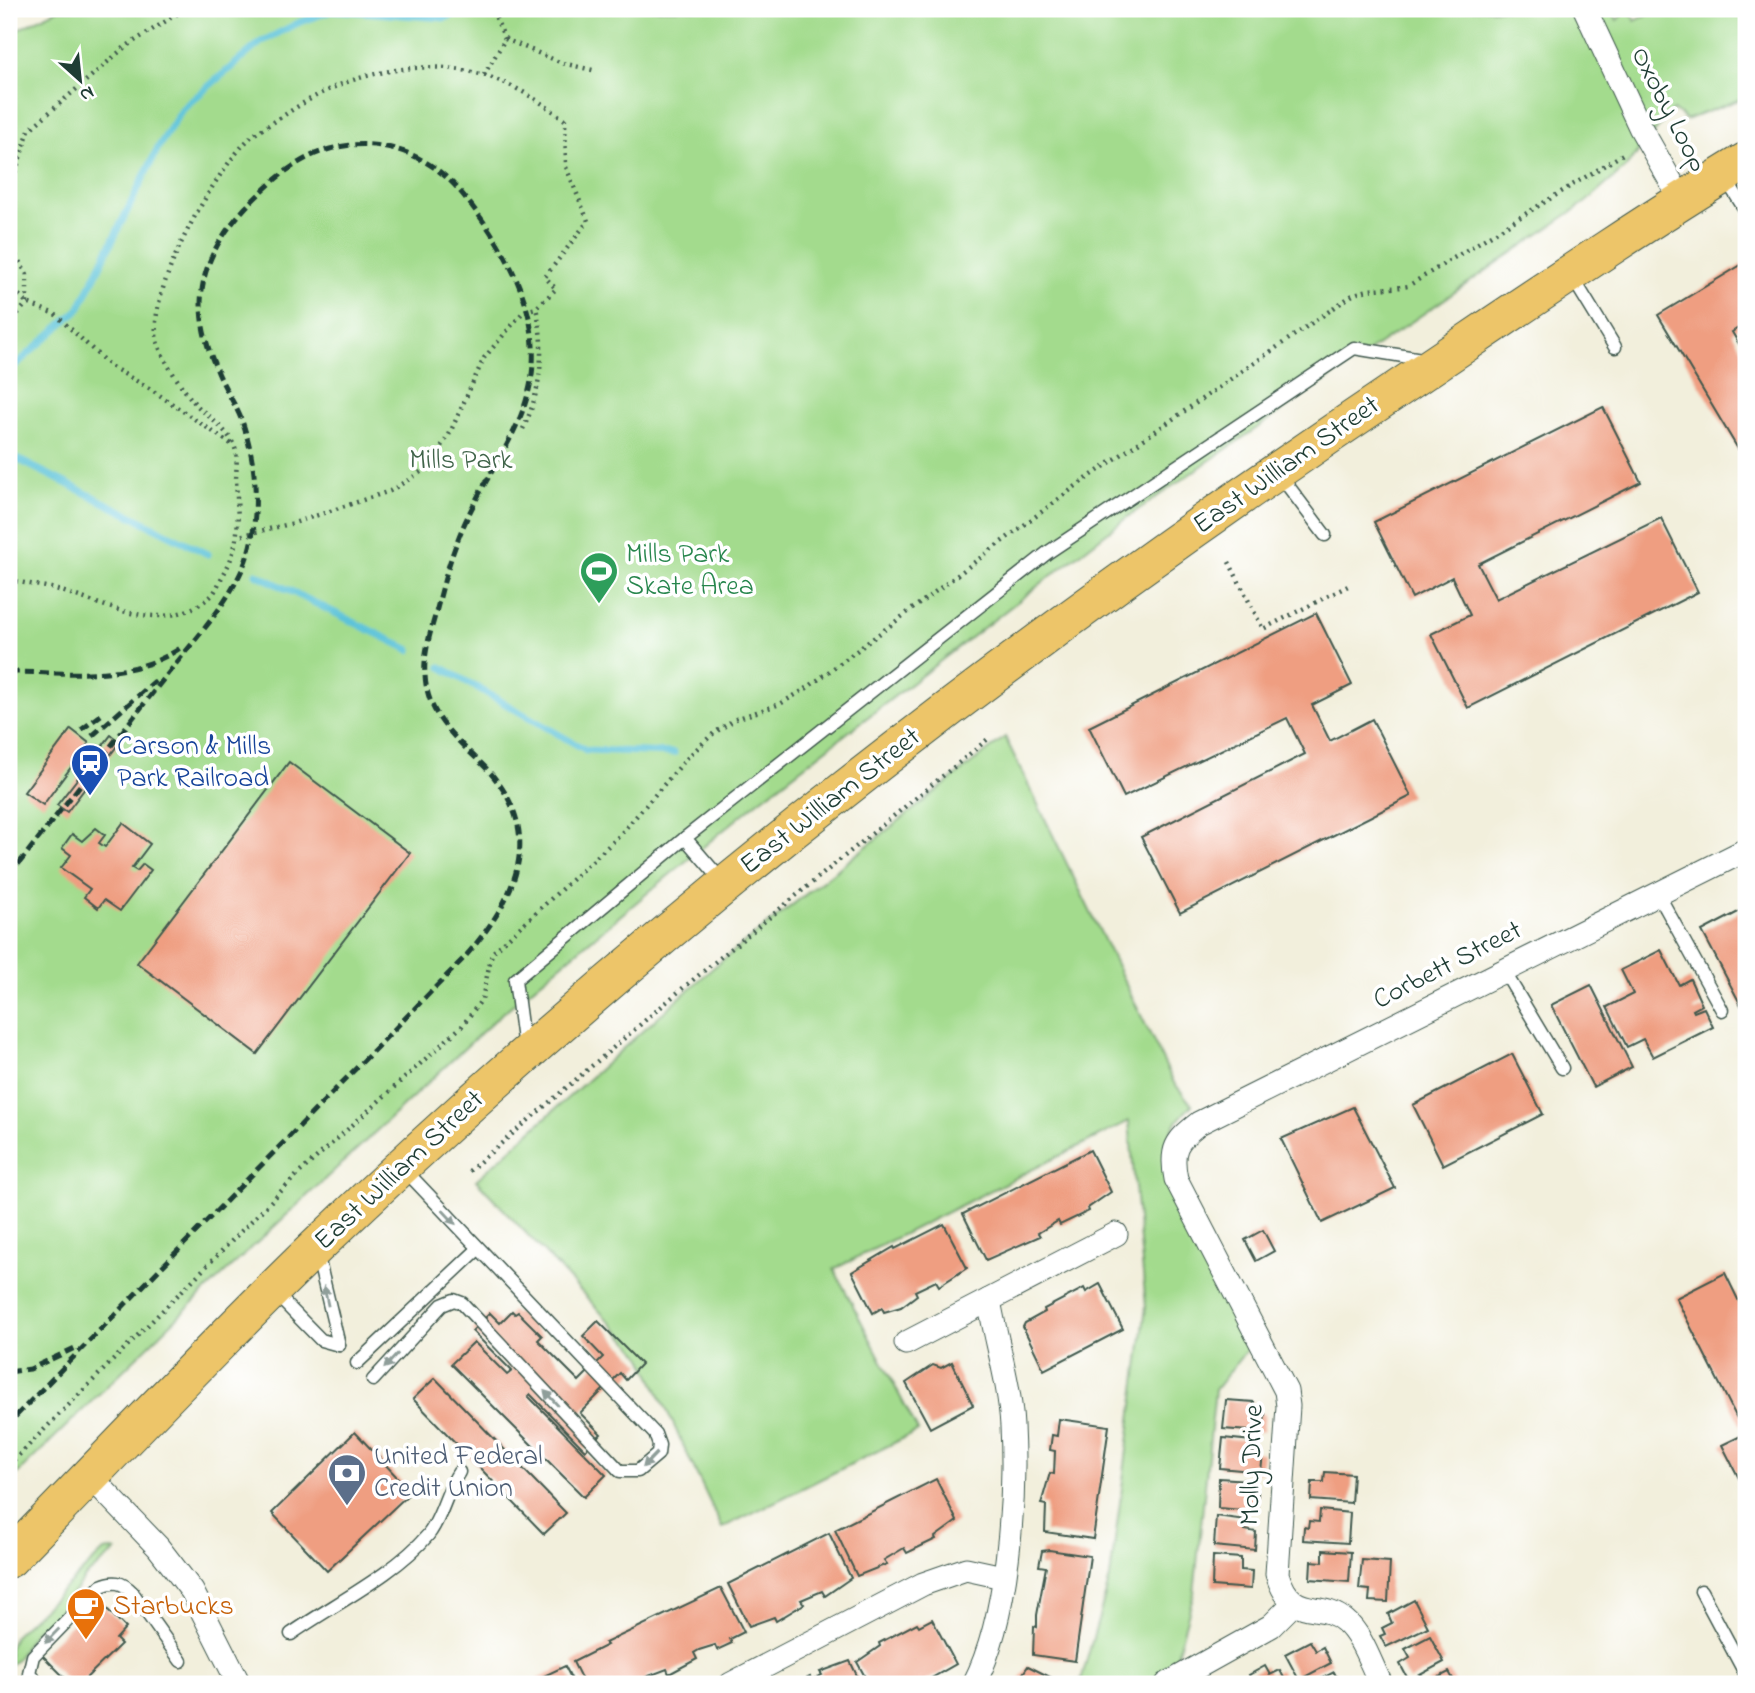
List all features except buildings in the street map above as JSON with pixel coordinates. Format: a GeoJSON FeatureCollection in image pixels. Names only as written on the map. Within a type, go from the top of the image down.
{"type":"FeatureCollection","features":[{"type":"Feature","properties":{"kind":"main road","name":"East William Street"},"geometry":{"type":"LineString","coordinates":[[9,1559],[316,1247],[526,1057],[726,886],[997,671],[1276,470],[1570,274],[1735,168]]}},
{"type":"Feature","properties":{"kind":"street","name":"Oxoby Loop"},"geometry":{"type":"LineString","coordinates":[[1585,9],[1640,127],[1682,201]]}},
{"type":"Feature","properties":{"kind":"street","name":"Corbett Street"},"geometry":{"type":"LineString","coordinates":[[1178,1139],[1199,1123],[1746,850]]}},
{"type":"Feature","properties":{"kind":"street","name":"Molly Drive"},"geometry":{"type":"LineString","coordinates":[[1178,1139],[1173,1161],[1176,1178],[1286,1391],[1288,1406],[1277,1574],[1282,1589],[1294,1603]]}},
{"type":"Feature","properties":{"kind":"street"},"geometry":{"type":"LineString","coordinates":[[906,1343],[1116,1234]]}},
{"type":"Feature","properties":{"kind":"street"},"geometry":{"type":"LineString","coordinates":[[974,1684],[984,1664],[1009,1543],[1012,1425],[989,1300]]}},
{"type":"Feature","properties":{"kind":"street"},"geometry":{"type":"LineString","coordinates":[[90,1476],[158,1547],[192,1591],[239,1684]]}},
{"type":"Feature","properties":{"kind":"street"},"geometry":{"type":"LineString","coordinates":[[731,1684],[923,1584],[966,1569],[1003,1577]]}},
{"type":"Feature","properties":{"kind":"street"},"geometry":{"type":"LineString","coordinates":[[1167,1684],[1270,1626],[1294,1603],[1308,1609],[1335,1614],[1348,1623],[1381,1684]]}},
{"type":"Feature","properties":{"kind":"lane"},"geometry":{"type":"LineString","coordinates":[[1735,168],[1746,211]]}},
{"type":"Feature","properties":{"kind":"lane"},"geometry":{"type":"LineString","coordinates":[[1570,274],[1615,347]]}},
{"type":"Feature","properties":{"kind":"lane"},"geometry":{"type":"LineString","coordinates":[[526,1057],[515,980],[685,838],[1047,553],[1354,348],[1439,362]]}},
{"type":"Feature","properties":{"kind":"lane"},"geometry":{"type":"LineString","coordinates":[[1276,470],[1325,535]]}},
{"type":"Feature","properties":{"kind":"lane"},"geometry":{"type":"LineString","coordinates":[[685,838],[726,886]]}},
{"type":"Feature","properties":{"kind":"lane"},"geometry":{"type":"LineString","coordinates":[[1658,894],[1722,1010]]}},
{"type":"Feature","properties":{"kind":"lane"},"geometry":{"type":"LineString","coordinates":[[1504,971],[1562,1068]]}},
{"type":"Feature","properties":{"kind":"lane"},"geometry":{"type":"LineString","coordinates":[[373,1380],[442,1305],[454,1300],[470,1311],[620,1471],[638,1471],[658,1454],[659,1445],[655,1434],[402,1168]]}},
{"type":"Feature","properties":{"kind":"lane"},"geometry":{"type":"LineString","coordinates":[[272,1291],[321,1340],[339,1345],[316,1247]]}},
{"type":"Feature","properties":{"kind":"lane"},"geometry":{"type":"LineString","coordinates":[[357,1363],[478,1249]]}},
{"type":"Feature","properties":{"kind":"lane"},"geometry":{"type":"LineString","coordinates":[[291,1634],[403,1559],[430,1533],[448,1488],[459,1472]]}},
{"type":"Feature","properties":{"kind":"lane"},"geometry":{"type":"LineString","coordinates":[[38,1684],[29,1672],[33,1656],[101,1586],[111,1581],[124,1583],[132,1592],[181,1661]]}},
{"type":"Feature","properties":{"kind":"lane"},"geometry":{"type":"LineString","coordinates":[[1701,1591],[1746,1675]]}},
{"type":"Feature","properties":{"kind":"path"},"geometry":{"type":"LineString","coordinates":[[9,192],[29,130],[125,47],[185,9]]}},
{"type":"Feature","properties":{"kind":"path"},"geometry":{"type":"LineString","coordinates":[[492,9],[505,39],[562,63],[597,71]]}},
{"type":"Feature","properties":{"kind":"path"},"geometry":{"type":"LineString","coordinates":[[484,75],[505,39]]}},
{"type":"Feature","properties":{"kind":"path"},"geometry":{"type":"LineString","coordinates":[[9,580],[52,588],[121,613],[180,614],[211,596],[226,572],[239,536],[235,447],[217,423],[192,400],[158,343],[157,304],[171,264],[206,198],[250,138],[312,97],[355,77],[425,65],[503,80],[531,94],[565,120],[566,167],[588,221],[545,277],[556,289],[536,308],[524,311],[484,358],[449,435],[424,470],[390,491],[294,523],[239,536]]}},
{"type":"Feature","properties":{"kind":"path"},"geometry":{"type":"LineString","coordinates":[[9,243],[27,275],[27,303],[9,324]]}},
{"type":"Feature","properties":{"kind":"path"},"geometry":{"type":"LineString","coordinates":[[9,285],[27,303],[55,314],[110,366],[149,388],[235,447]]}},
{"type":"Feature","properties":{"kind":"path"},"geometry":{"type":"LineString","coordinates":[[523,429],[534,400],[540,373],[541,343],[536,308]]}},
{"type":"Feature","properties":{"kind":"path"},"geometry":{"type":"LineString","coordinates":[[1229,562],[1262,629],[1352,584]]}},
{"type":"Feature","properties":{"kind":"path"},"geometry":{"type":"LineString","coordinates":[[469,1171],[683,988],[988,738]]}},
{"type":"Feature","properties":{"kind":"green space","name":"Mills Park"},"geometry":{"type":"Polygon","coordinates":[[[59,9],[1611,9],[1617,20],[1628,9],[1635,21],[1660,9],[1746,9],[1746,97],[1686,120],[1673,110],[1624,169],[1586,202],[1126,518],[755,804],[499,1016],[180,1315],[9,1482],[9,34],[59,9]]]}},
{"type":"Feature","properties":{"kind":"green space"},"geometry":{"type":"Polygon","coordinates":[[[1005,737],[1174,1083],[1192,1105],[1168,1136],[1165,1153],[1166,1175],[1248,1348],[1215,1390],[1194,1593],[1169,1684],[1080,1684],[1110,1578],[1146,1307],[1129,1121],[834,1269],[918,1431],[722,1528],[641,1355],[476,1180],[715,966],[1005,737]]]}},
{"type":"Feature","properties":{"kind":"green space"},"geometry":{"type":"Polygon","coordinates":[[[104,1551],[116,1551],[85,1577],[54,1619],[36,1629],[16,1660],[9,1665],[9,1648],[14,1636],[104,1551]]]}},
{"type":"Feature","properties":{"kind":"waterway"},"geometry":{"type":"LineString","coordinates":[[9,371],[79,309],[159,146],[183,108],[261,42],[300,22],[334,10],[445,18],[465,9]]}},
{"type":"Feature","properties":{"kind":"waterway"},"geometry":{"type":"LineString","coordinates":[[9,455],[208,554]]}},
{"type":"Feature","properties":{"kind":"waterway"},"geometry":{"type":"LineString","coordinates":[[256,574],[410,650]]}},
{"type":"Feature","properties":{"kind":"waterway"},"geometry":{"type":"LineString","coordinates":[[441,667],[586,750],[674,753]]}},
{"type":"Feature","properties":{"kind":"railway"},"geometry":{"type":"LineString","coordinates":[[9,876],[210,621],[231,591],[246,560],[255,508],[251,454],[242,421],[208,347],[201,304],[203,284],[218,245],[230,226],[264,189],[306,158],[349,145],[368,145],[386,147],[421,159],[437,169],[464,196],[495,240],[520,288],[533,340],[533,367],[524,408],[458,539],[431,629],[425,666],[427,690],[438,715],[455,737],[485,767],[504,792],[516,816],[520,841],[518,865],[498,913],[464,958],[9,1423]]}},
{"type":"Feature","properties":{"kind":"railway"},"geometry":{"type":"LineString","coordinates":[[9,672],[76,673],[121,670],[164,657],[183,646]]}},
{"type":"Feature","properties":{"kind":"railway"},"geometry":{"type":"LineString","coordinates":[[92,736],[155,681]]}},
{"type":"Feature","properties":{"kind":"railway"},"geometry":{"type":"LineString","coordinates":[[81,730],[105,712]]}},
{"type":"Feature","properties":{"kind":"railway"},"geometry":{"type":"LineString","coordinates":[[9,1372],[30,1369],[77,1347]]}},
{"type":"Feature","properties":{"kind":"place","name":"Mills Park Skate Area"},"geometry":{"type":"Point","coordinates":[599,605]}},
{"type":"Feature","properties":{"kind":"place","name":"Carson & Mills Park Railroad"},"geometry":{"type":"Point","coordinates":[90,797]}},
{"type":"Feature","properties":{"kind":"place","name":"United Federal Credit Union"},"geometry":{"type":"Point","coordinates":[347,1507]}},
{"type":"Feature","properties":{"kind":"place","name":"Starbucks"},"geometry":{"type":"Point","coordinates":[86,1641]}}]}
